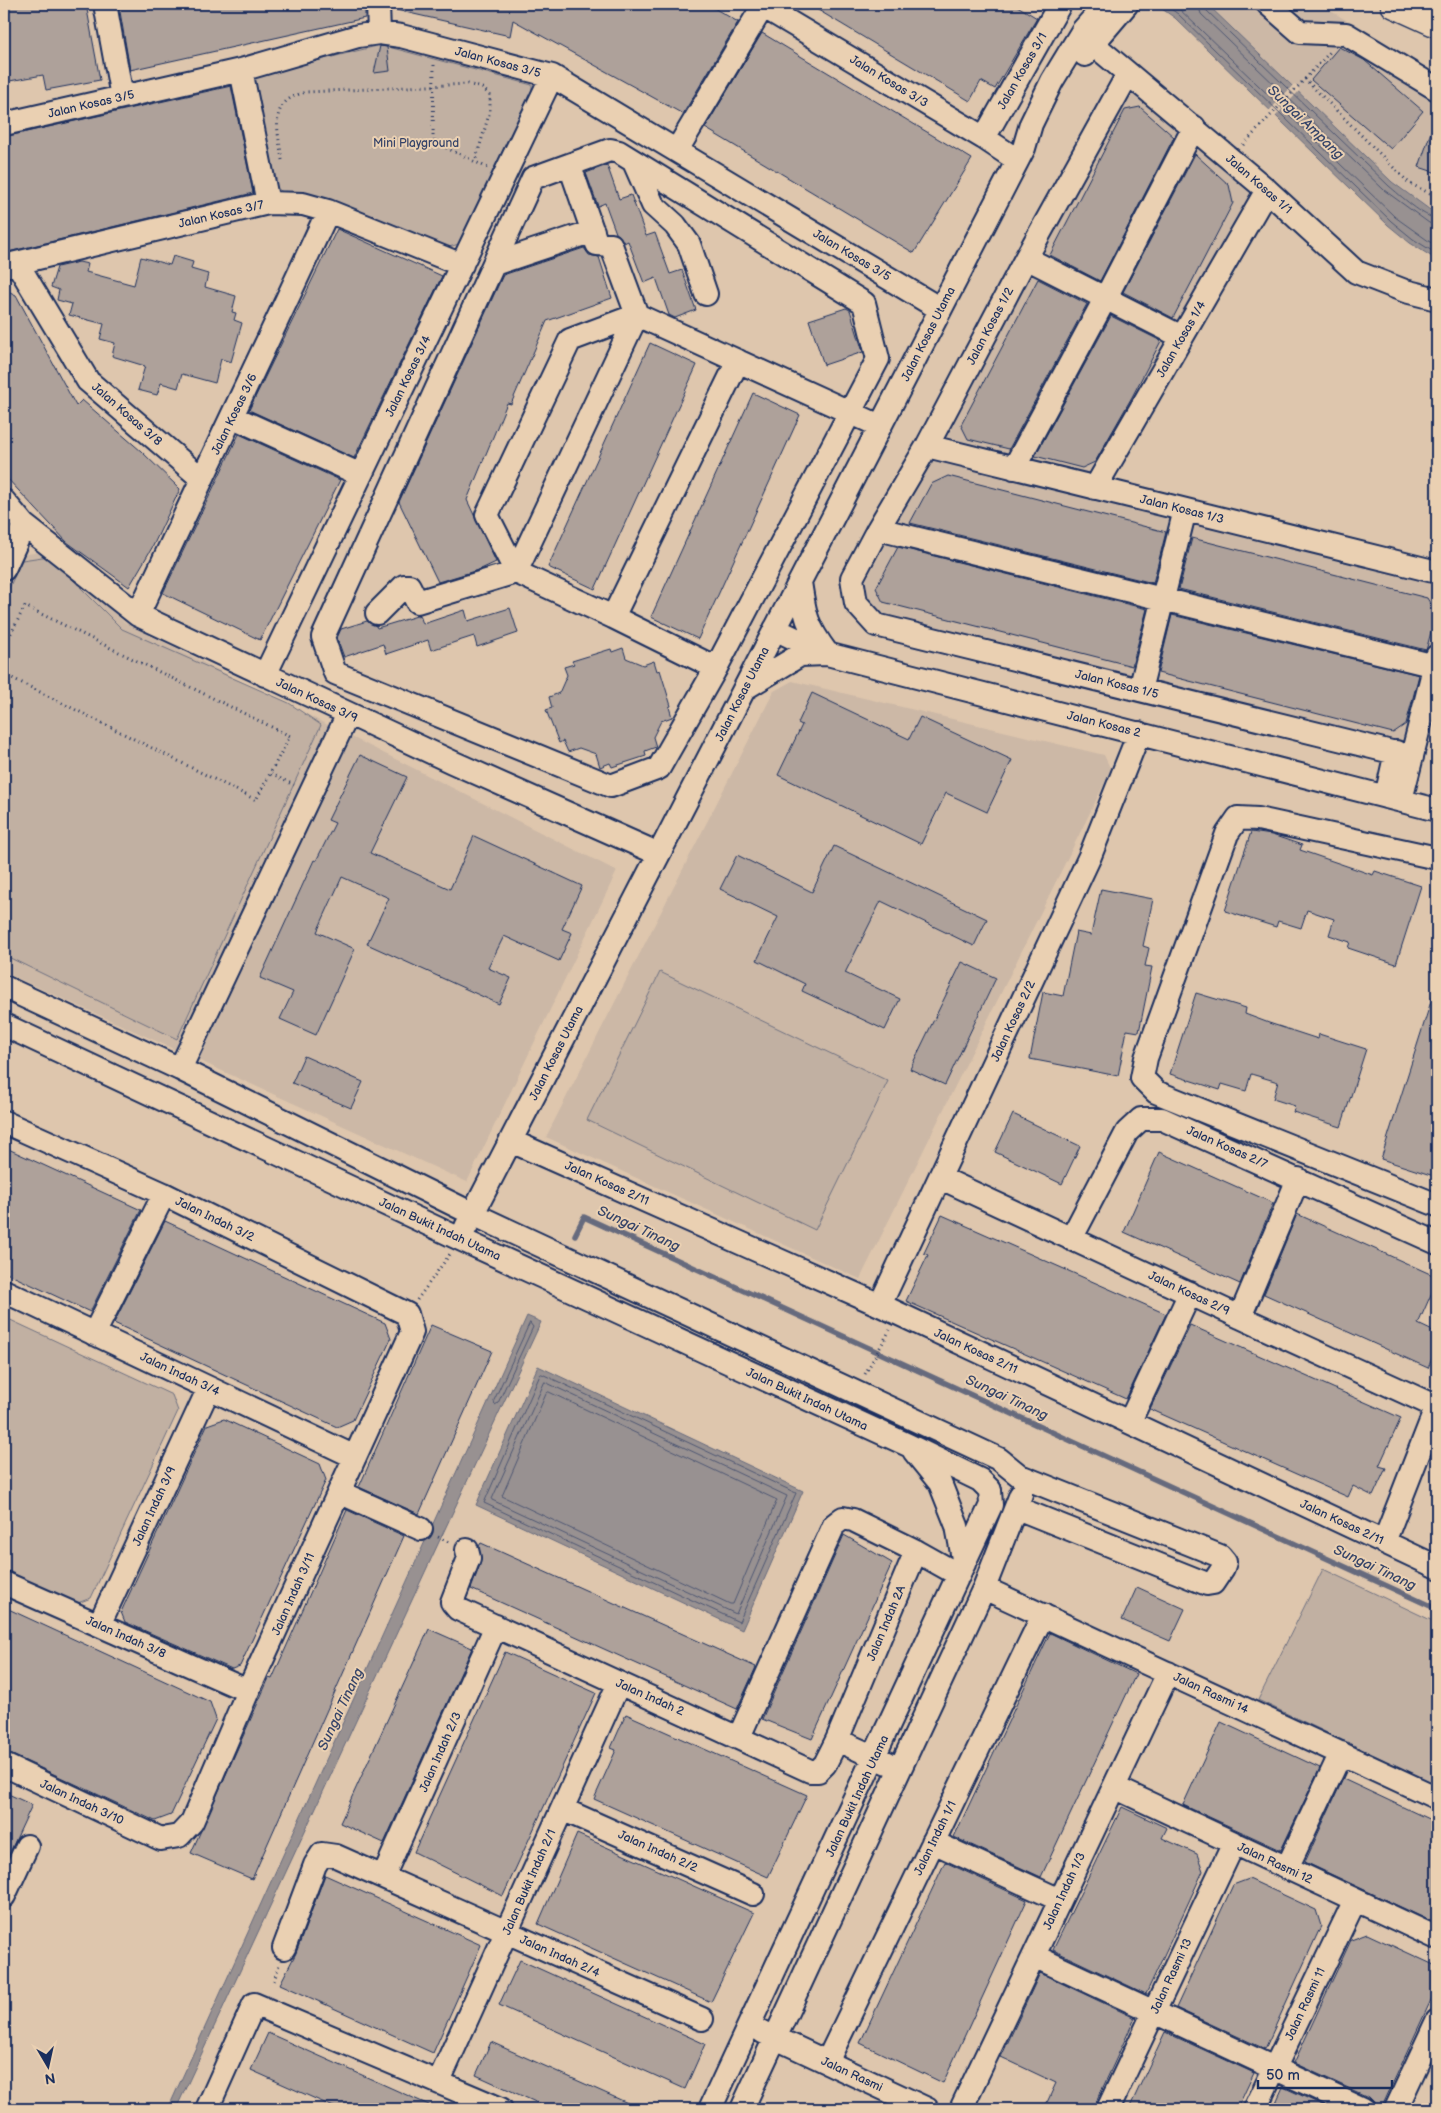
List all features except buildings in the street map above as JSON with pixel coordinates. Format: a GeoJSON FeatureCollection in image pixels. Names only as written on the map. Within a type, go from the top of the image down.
{"type":"FeatureCollection","features":[{"type":"Feature","properties":{"kind":"main road"},"geometry":{"type":"LineString","coordinates":[[1395,4],[1437,23]]}},
{"type":"Feature","properties":{"kind":"street"},"geometry":{"type":"LineString","coordinates":[[105,4],[122,97]]}},
{"type":"Feature","properties":{"kind":"street"},"geometry":{"type":"LineString","coordinates":[[378,4],[379,33]]}},
{"type":"Feature","properties":{"kind":"street","name":"Jalan Kosas 3/1"},"geometry":{"type":"LineString","coordinates":[[984,138],[1061,4],[1091,33]]}},
{"type":"Feature","properties":{"kind":"street","name":"Jalan Kosas Utama"},"geometry":{"type":"LineString","coordinates":[[460,1239],[1020,154],[1031,124],[1052,81],[1091,33],[1106,4]]}},
{"type":"Feature","properties":{"kind":"street","name":"Jalan Kosas Utama"},"geometry":{"type":"LineString","coordinates":[[1091,33],[1127,4]]}},
{"type":"Feature","properties":{"kind":"street"},"geometry":{"type":"LineString","coordinates":[[1268,4],[1300,32],[1346,34],[1437,89]]}},
{"type":"Feature","properties":{"kind":"street"},"geometry":{"type":"LineString","coordinates":[[677,150],[761,5]]}},
{"type":"Feature","properties":{"kind":"street","name":"Jalan Kosas 3/3"},"geometry":{"type":"LineString","coordinates":[[761,5],[984,138],[1020,154]]}},
{"type":"Feature","properties":{"kind":"street","name":"Jalan Kosas 3/5"},"geometry":{"type":"LineString","coordinates":[[4,124],[241,70],[358,36],[379,33],[400,36],[552,76],[940,309]]}},
{"type":"Feature","properties":{"kind":"street","name":"Jalan Kosas 1/1"},"geometry":{"type":"LineString","coordinates":[[1091,33],[1128,74],[1194,127],[1267,190],[1356,272],[1405,291],[1437,299]]}},
{"type":"Feature","properties":{"kind":"street"},"geometry":{"type":"LineString","coordinates":[[241,70],[268,203]]}},
{"type":"Feature","properties":{"kind":"street","name":"Jalan Kosas 1/2"},"geometry":{"type":"LineString","coordinates":[[852,578],[927,446],[1026,258],[1128,74]]}},
{"type":"Feature","properties":{"kind":"street","name":"Jalan Kosas 3/4"},"geometry":{"type":"LineString","coordinates":[[265,675],[552,76]]}},
{"type":"Feature","properties":{"kind":"street"},"geometry":{"type":"LineString","coordinates":[[1014,468],[1105,299],[1194,127]]}},
{"type":"Feature","properties":{"kind":"street"},"geometry":{"type":"LineString","coordinates":[[614,150],[634,162],[864,303],[878,359],[716,668],[659,768],[611,786],[335,673],[323,637],[533,178],[570,166],[605,151],[614,150]]}},
{"type":"Feature","properties":{"kind":"street"},"geometry":{"type":"LineString","coordinates":[[634,162],[653,205],[678,229],[689,244],[706,294]]}},
{"type":"Feature","properties":{"kind":"street"},"geometry":{"type":"LineString","coordinates":[[377,613],[404,586],[409,586],[417,602],[516,572],[637,315],[611,245],[597,244],[570,166]]}},
{"type":"Feature","properties":{"kind":"street","name":"Jalan Kosas 1/4"},"geometry":{"type":"LineString","coordinates":[[1095,488],[1267,190]]}},
{"type":"Feature","properties":{"kind":"street","name":"Jalan Kosas 3/7"},"geometry":{"type":"LineString","coordinates":[[10,265],[268,203],[303,204],[328,211],[462,265]]}},
{"type":"Feature","properties":{"kind":"street","name":"Jalan Kosas 3/6"},"geometry":{"type":"LineString","coordinates":[[138,615],[233,417],[328,211]]}},
{"type":"Feature","properties":{"kind":"street"},"geometry":{"type":"LineString","coordinates":[[494,264],[593,231]]}},
{"type":"Feature","properties":{"kind":"street"},"geometry":{"type":"LineString","coordinates":[[1026,258],[1182,338]]}},
{"type":"Feature","properties":{"kind":"street","name":"Jalan Kosas 3/8"},"geometry":{"type":"LineString","coordinates":[[10,265],[88,381],[202,479]]}},
{"type":"Feature","properties":{"kind":"street"},"geometry":{"type":"LineString","coordinates":[[716,668],[516,572],[487,515],[570,340],[637,315],[880,426]]}},
{"type":"Feature","properties":{"kind":"street"},"geometry":{"type":"LineString","coordinates":[[613,617],[738,361]]}},
{"type":"Feature","properties":{"kind":"street"},"geometry":{"type":"LineString","coordinates":[[233,417],[361,475]]}},
{"type":"Feature","properties":{"kind":"street","name":"Jalan Kosas 1/3"},"geometry":{"type":"LineString","coordinates":[[927,446],[1437,572]]}},
{"type":"Feature","properties":{"kind":"street","name":"Jalan Kosas 3/9"},"geometry":{"type":"LineString","coordinates":[[4,501],[24,525],[138,615],[348,714],[659,854]]}},
{"type":"Feature","properties":{"kind":"street"},"geometry":{"type":"LineString","coordinates":[[1140,690],[1185,510]]}},
{"type":"Feature","properties":{"kind":"street"},"geometry":{"type":"LineString","coordinates":[[4,569],[24,525]]}},
{"type":"Feature","properties":{"kind":"street"},"geometry":{"type":"LineString","coordinates":[[878,530],[1162,599],[1436,661],[1404,754],[1394,798]]}},
{"type":"Feature","properties":{"kind":"street","name":"Jalan Kosas 1/5"},"geometry":{"type":"LineString","coordinates":[[852,578],[856,604],[876,625],[1404,754]]}},
{"type":"Feature","properties":{"kind":"street"},"geometry":{"type":"LineString","coordinates":[[800,582],[805,617],[815,638],[827,654]]}},
{"type":"Feature","properties":{"kind":"street","name":"Jalan Kosas 2"},"geometry":{"type":"LineString","coordinates":[[775,629],[827,654],[1437,810]]}},
{"type":"Feature","properties":{"kind":"street"},"geometry":{"type":"LineString","coordinates":[[745,688],[800,655],[827,654]]}},
{"type":"Feature","properties":{"kind":"street"},"geometry":{"type":"LineString","coordinates":[[180,1069],[348,714]]}},
{"type":"Feature","properties":{"kind":"street","name":"Jalan Kosas 2/2"},"geometry":{"type":"LineString","coordinates":[[880,1305],[1090,856],[1139,733]]}},
{"type":"Feature","properties":{"kind":"street"},"geometry":{"type":"LineString","coordinates":[[1437,858],[1258,819],[1238,818],[1227,834],[1146,1058],[1142,1078],[1156,1092],[1437,1205]]}},
{"type":"Feature","properties":{"kind":"street"},"geometry":{"type":"LineString","coordinates":[[4,987],[180,1069],[473,1214],[999,1460],[1020,1476],[1220,1556],[1225,1562],[1213,1583],[1207,1584],[1017,1508]]}},
{"type":"Feature","properties":{"kind":"street","name":"Jalan Bukit Indah Utama"},"geometry":{"type":"LineString","coordinates":[[4,1025],[460,1239],[908,1445],[980,1480],[990,1490],[991,1505],[962,1570],[710,2109]]}},
{"type":"Feature","properties":{"kind":"street","name":"Jalan Kosas 2/7"},"geometry":{"type":"LineString","coordinates":[[1071,1239],[1127,1132],[1142,1120],[1162,1119],[1437,1243]]}},
{"type":"Feature","properties":{"kind":"street","name":"Jalan Indah 3/2"},"geometry":{"type":"LineString","coordinates":[[4,1122],[164,1194],[409,1323]]}},
{"type":"Feature","properties":{"kind":"street","name":"Jalan Kosas 2/11"},"geometry":{"type":"LineString","coordinates":[[511,1141],[880,1305],[1437,1567]]}},
{"type":"Feature","properties":{"kind":"street","name":"Jalan Kosas 2/9"},"geometry":{"type":"LineString","coordinates":[[941,1178],[1240,1318],[1437,1406]]}},
{"type":"Feature","properties":{"kind":"street"},"geometry":{"type":"LineString","coordinates":[[1240,1318],[1298,1179]]}},
{"type":"Feature","properties":{"kind":"street"},"geometry":{"type":"LineString","coordinates":[[94,1334],[164,1194]]}},
{"type":"Feature","properties":{"kind":"street","name":"Jalan Indah 3/4"},"geometry":{"type":"LineString","coordinates":[[4,1291],[355,1457]]}},
{"type":"Feature","properties":{"kind":"street"},"geometry":{"type":"LineString","coordinates":[[1130,1421],[1190,1293]]}},
{"type":"Feature","properties":{"kind":"street","name":"Jalan Indah 3/11"},"geometry":{"type":"LineString","coordinates":[[161,1839],[179,1836],[192,1822],[248,1692],[355,1457],[409,1323]]}},
{"type":"Feature","properties":{"kind":"street","name":"Jalan Indah 3/9"},"geometry":{"type":"LineString","coordinates":[[99,1625],[209,1388]]}},
{"type":"Feature","properties":{"kind":"street"},"geometry":{"type":"LineString","coordinates":[[1384,1542],[1437,1406]]}},
{"type":"Feature","properties":{"kind":"street"},"geometry":{"type":"LineString","coordinates":[[739,1737],[834,1525],[843,1518],[853,1520],[916,1551],[962,1570],[957,1526],[940,1483],[908,1445]]}},
{"type":"Feature","properties":{"kind":"street"},"geometry":{"type":"LineString","coordinates":[[742,2109],[984,1588],[1017,1508],[1021,1492],[1020,1476]]}},
{"type":"Feature","properties":{"kind":"street"},"geometry":{"type":"LineString","coordinates":[[339,1492],[421,1529]]}},
{"type":"Feature","properties":{"kind":"street","name":"Jalan Indah 2"},"geometry":{"type":"LineString","coordinates":[[467,1550],[469,1558],[452,1602],[458,1609],[810,1771],[818,1771],[825,1764],[837,1740]]}},
{"type":"Feature","properties":{"kind":"street","name":"Jalan Indah 2A"},"geometry":{"type":"LineString","coordinates":[[837,1740],[916,1551]]}},
{"type":"Feature","properties":{"kind":"street","name":"Jalan Indah 3/8"},"geometry":{"type":"LineString","coordinates":[[4,1583],[248,1692]]}},
{"type":"Feature","properties":{"kind":"street","name":"Jalan Rasmi 14"},"geometry":{"type":"LineString","coordinates":[[984,1588],[1437,1798]]}},
{"type":"Feature","properties":{"kind":"street","name":"Jalan Indah 1/1"},"geometry":{"type":"LineString","coordinates":[[827,2062],[1043,1614]]}},
{"type":"Feature","properties":{"kind":"street","name":"Jalan Indah 2/3"},"geometry":{"type":"LineString","coordinates":[[383,1877],[496,1626]]}},
{"type":"Feature","properties":{"kind":"street","name":"Jalan Indah 1/3"},"geometry":{"type":"LineString","coordinates":[[961,2109],[1168,1673]]}},
{"type":"Feature","properties":{"kind":"street","name":"Jalan Bukit Indah 2/1"},"geometry":{"type":"LineString","coordinates":[[438,2081],[620,1683]]}},
{"type":"Feature","properties":{"kind":"street"},"geometry":{"type":"LineString","coordinates":[[837,1740],[899,1768]]}},
{"type":"Feature","properties":{"kind":"street"},"geometry":{"type":"LineString","coordinates":[[1287,1868],[1341,1753]]}},
{"type":"Feature","properties":{"kind":"street","name":"Jalan Indah 3/10"},"geometry":{"type":"LineString","coordinates":[[4,1765],[161,1839]]}},
{"type":"Feature","properties":{"kind":"street","name":"Jalan Rasmi 12"},"geometry":{"type":"LineString","coordinates":[[1114,1787],[1437,1938]]}},
{"type":"Feature","properties":{"kind":"street","name":"Jalan Indah 2/2"},"geometry":{"type":"LineString","coordinates":[[562,1808],[753,1894]]}},
{"type":"Feature","properties":{"kind":"street"},"geometry":{"type":"LineString","coordinates":[[933,1842],[1060,1900]]}},
{"type":"Feature","properties":{"kind":"street","name":"Jalan Rasmi 13"},"geometry":{"type":"LineString","coordinates":[[1108,2109],[1234,1843]]}},
{"type":"Feature","properties":{"kind":"street"},"geometry":{"type":"LineString","coordinates":[[4,1896],[27,1846]]}},
{"type":"Feature","properties":{"kind":"street","name":"Jalan Indah 2/4"},"geometry":{"type":"LineString","coordinates":[[284,1948],[315,1865],[322,1854],[336,1856],[702,2019]]}},
{"type":"Feature","properties":{"kind":"street","name":"Jalan Rasmi 11"},"geometry":{"type":"LineString","coordinates":[[1255,2109],[1355,1900]]}},
{"type":"Feature","properties":{"kind":"street"},"geometry":{"type":"LineString","coordinates":[[1034,1956],[1362,2109]]}},
{"type":"Feature","properties":{"kind":"street"},"geometry":{"type":"LineString","coordinates":[[207,2109],[254,2004],[501,2109]]}},
{"type":"Feature","properties":{"kind":"street"},"geometry":{"type":"LineString","coordinates":[[1396,2109],[1437,2021]]}},
{"type":"Feature","properties":{"kind":"street","name":"Jalan Rasmi"},"geometry":{"type":"LineString","coordinates":[[748,2026],[927,2109]]}},
{"type":"Feature","properties":{"kind":"path"},"geometry":{"type":"LineString","coordinates":[[1230,158],[1346,34]]}},
{"type":"Feature","properties":{"kind":"path"},"geometry":{"type":"LineString","coordinates":[[434,64],[433,138],[436,143],[490,169]]}},
{"type":"Feature","properties":{"kind":"path"},"geometry":{"type":"LineString","coordinates":[[1305,79],[1409,183],[1437,197]]}},
{"type":"Feature","properties":{"kind":"path"},"geometry":{"type":"LineString","coordinates":[[282,160],[278,111],[284,101],[294,95],[306,92],[468,84],[482,88],[490,96],[490,111],[475,162]]}},
{"type":"Feature","properties":{"kind":"path"},"geometry":{"type":"LineString","coordinates":[[4,647],[25,606],[290,736],[256,800],[4,674]]}},
{"type":"Feature","properties":{"kind":"path"},"geometry":{"type":"LineString","coordinates":[[271,774],[311,792]]}},
{"type":"Feature","properties":{"kind":"path"},"geometry":{"type":"LineString","coordinates":[[409,1323],[460,1239]]}},
{"type":"Feature","properties":{"kind":"path"},"geometry":{"type":"LineString","coordinates":[[864,1377],[889,1331]]}},
{"type":"Feature","properties":{"kind":"shaded area"},"geometry":{"type":"Polygon","coordinates":[[[1207,4],[1320,4],[1437,77],[1437,215],[1392,182],[1207,4]]]}},
{"type":"Feature","properties":{"kind":"shaded area"},"geometry":{"type":"Polygon","coordinates":[[[1131,84],[1258,191],[1084,496],[1437,585],[1437,620],[1405,745],[1114,670],[872,612],[864,584],[1131,84]]]}},
{"type":"Feature","properties":{"kind":"shaded area"},"geometry":{"type":"Polygon","coordinates":[[[49,551],[124,622],[617,871],[467,1182],[4,972],[4,590],[20,555],[49,551]]]}},
{"type":"Feature","properties":{"kind":"shaded area"},"geometry":{"type":"Polygon","coordinates":[[[792,681],[1104,755],[1111,770],[860,1279],[546,1137],[774,691],[792,681]]]}},
{"type":"Feature","properties":{"kind":"green space","name":"Mini Playground"},"geometry":{"type":"Polygon","coordinates":[[[381,45],[532,85],[531,101],[465,242],[446,248],[306,195],[283,192],[273,186],[250,77],[381,45]]]}},
{"type":"Feature","properties":{"kind":"green space"},"geometry":{"type":"Polygon","coordinates":[[[49,556],[122,629],[289,703],[321,725],[177,1039],[4,955],[4,599],[22,560],[49,556]]]}},
{"type":"Feature","properties":{"kind":"green space"},"geometry":{"type":"Polygon","coordinates":[[[660,972],[888,1081],[815,1230],[587,1120],[660,972]]]}},
{"type":"Feature","properties":{"kind":"green space"},"geometry":{"type":"Polygon","coordinates":[[[4,1317],[172,1395],[178,1411],[91,1598],[75,1604],[4,1571],[4,1317]]]}},
{"type":"Feature","properties":{"kind":"green space"},"geometry":{"type":"Polygon","coordinates":[[[1323,1569],[1437,1623],[1437,1785],[1258,1700],[1323,1569]]]}},
{"type":"Feature","properties":{"kind":"water","name":"Sungai Ampang"},"geometry":{"type":"Polygon","coordinates":[[[1155,4],[1207,4],[1392,182],[1437,215],[1437,260],[1410,243],[1388,225],[1175,18],[1155,4]]]}},
{"type":"Feature","properties":{"kind":"water"},"geometry":{"type":"Polygon","coordinates":[[[527,1316],[541,1322],[176,2109],[168,2109],[527,1316]]]}},
{"type":"Feature","properties":{"kind":"water"},"geometry":{"type":"Polygon","coordinates":[[[538,1366],[803,1491],[742,1630],[476,1505],[538,1366]]]}},
{"type":"Feature","properties":{"kind":"pier"},"geometry":{"type":"Polygon","coordinates":[[[1294,84],[1300,90],[1274,118],[1268,112],[1294,84]]]}},
{"type":"Feature","properties":{"kind":"waterway","name":"Sungai Tinang"},"geometry":{"type":"LineString","coordinates":[[575,1235],[584,1217],[1437,1609]]}}]}
